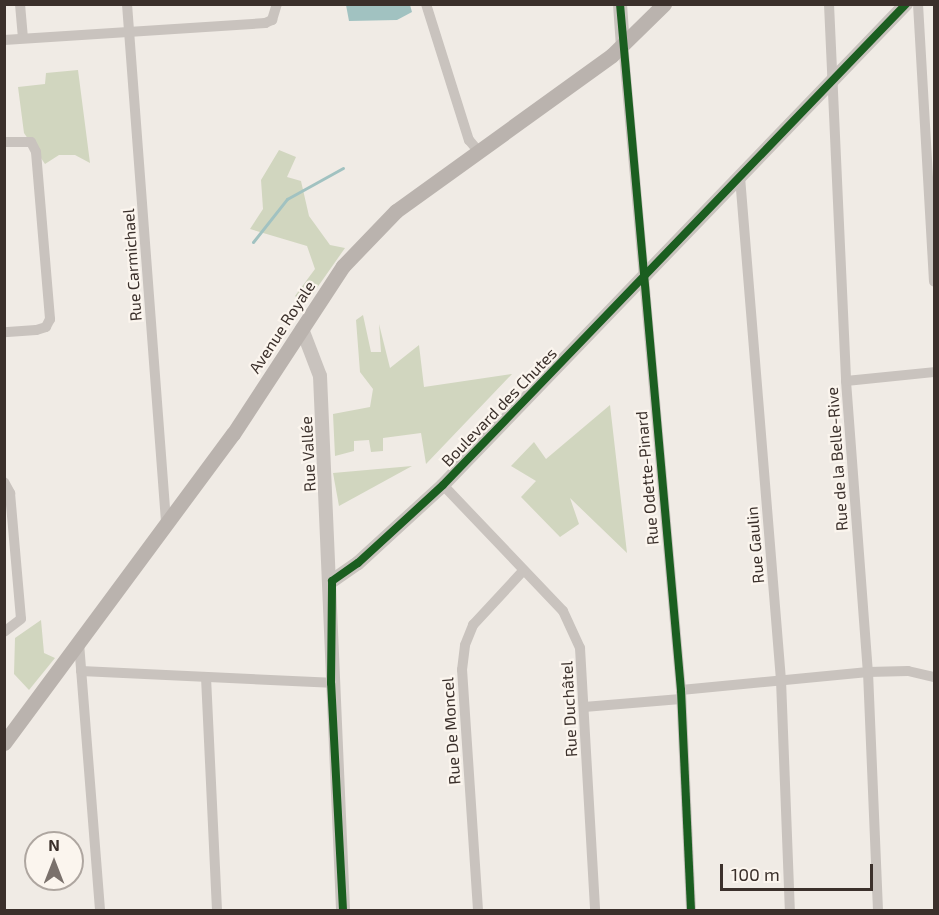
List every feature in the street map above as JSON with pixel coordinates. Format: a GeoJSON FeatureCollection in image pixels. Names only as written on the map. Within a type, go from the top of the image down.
{"type":"FeatureCollection","features":[{"type":"Feature","properties":{"kind":"main road","name":"Avenue Royale"},"geometry":{"type":"LineString","coordinates":[[4,742],[233,434],[344,266],[396,211],[480,153],[612,55],[664,4]]}},
{"type":"Feature","properties":{"kind":"street"},"geometry":{"type":"LineString","coordinates":[[20,4],[23,39]]}},
{"type":"Feature","properties":{"kind":"street","name":"Rue Carmichael"},"geometry":{"type":"LineString","coordinates":[[127,4],[166,522]]}},
{"type":"Feature","properties":{"kind":"street"},"geometry":{"type":"LineString","coordinates":[[4,40],[272,20],[277,4]]}},
{"type":"Feature","properties":{"kind":"street"},"geometry":{"type":"LineString","coordinates":[[426,4],[469,140],[480,153]]}},
{"type":"Feature","properties":{"kind":"street"},"geometry":{"type":"LineString","coordinates":[[620,4],[623,43]]}},
{"type":"Feature","properties":{"kind":"street","name":"Rue de la Belle-Rive"},"geometry":{"type":"LineString","coordinates":[[829,4],[846,381],[868,672],[878,910]]}},
{"type":"Feature","properties":{"kind":"street","name":"Boulevard des Chutes"},"geometry":{"type":"LineString","coordinates":[[332,581],[357,563],[443,485],[906,4]]}},
{"type":"Feature","properties":{"kind":"street"},"geometry":{"type":"LineString","coordinates":[[918,4],[934,282]]}},
{"type":"Feature","properties":{"kind":"street","name":"Rue Odette-Pinard"},"geometry":{"type":"LineString","coordinates":[[623,43],[642,279],[681,695],[691,910]]}},
{"type":"Feature","properties":{"kind":"street"},"geometry":{"type":"LineString","coordinates":[[4,142],[31,142],[36,152],[50,319],[46,327],[36,330],[4,332]]}},
{"type":"Feature","properties":{"kind":"street","name":"Rue Gaulin"},"geometry":{"type":"LineString","coordinates":[[740,177],[781,680],[790,910]]}},
{"type":"Feature","properties":{"kind":"street","name":"Rue Vallée"},"geometry":{"type":"LineString","coordinates":[[302,329],[320,376],[332,581]]}},
{"type":"Feature","properties":{"kind":"street"},"geometry":{"type":"LineString","coordinates":[[846,381],[934,372]]}},
{"type":"Feature","properties":{"kind":"street"},"geometry":{"type":"LineString","coordinates":[[4,482],[10,493],[21,619],[4,632]]}},
{"type":"Feature","properties":{"kind":"street","name":"Rue Duchâtel"},"geometry":{"type":"LineString","coordinates":[[443,485],[563,611],[573,628],[580,648],[595,910]]}},
{"type":"Feature","properties":{"kind":"street","name":"Rue De Moncel"},"geometry":{"type":"LineString","coordinates":[[478,910],[462,670],[464,653],[473,625],[523,571]]}},
{"type":"Feature","properties":{"kind":"street"},"geometry":{"type":"LineString","coordinates":[[332,581],[331,683],[343,910]]}},
{"type":"Feature","properties":{"kind":"street"},"geometry":{"type":"LineString","coordinates":[[79,643],[100,910]]}},
{"type":"Feature","properties":{"kind":"street"},"geometry":{"type":"LineString","coordinates":[[81,671],[331,683]]}},
{"type":"Feature","properties":{"kind":"street"},"geometry":{"type":"LineString","coordinates":[[584,707],[781,680],[868,672],[908,671],[934,677]]}},
{"type":"Feature","properties":{"kind":"street"},"geometry":{"type":"LineString","coordinates":[[206,677],[217,910]]}},
{"type":"Feature","properties":{"kind":"green space"},"geometry":{"type":"Polygon","coordinates":[[[78,70],[90,163],[75,155],[59,155],[45,164],[24,133],[18,87],[45,84],[46,73],[78,70]]]}},
{"type":"Feature","properties":{"kind":"green space"},"geometry":{"type":"Polygon","coordinates":[[[279,150],[296,157],[287,177],[301,181],[309,216],[330,245],[345,248],[305,305],[295,296],[315,269],[307,246],[250,229],[263,209],[261,180],[279,150]]]}},
{"type":"Feature","properties":{"kind":"green space"},"geometry":{"type":"Polygon","coordinates":[[[363,315],[371,352],[381,352],[379,324],[390,368],[419,345],[424,387],[512,374],[426,464],[421,433],[383,438],[383,451],[371,452],[369,440],[354,441],[354,451],[335,456],[333,414],[370,407],[373,389],[360,372],[356,320],[363,315]]]}},
{"type":"Feature","properties":{"kind":"green space"},"geometry":{"type":"Polygon","coordinates":[[[610,405],[627,553],[570,498],[579,524],[560,537],[521,497],[536,481],[511,466],[534,442],[546,459],[610,405]]]}},
{"type":"Feature","properties":{"kind":"green space"},"geometry":{"type":"Polygon","coordinates":[[[412,466],[339,506],[333,473],[412,466]]]}},
{"type":"Feature","properties":{"kind":"green space"},"geometry":{"type":"Polygon","coordinates":[[[41,620],[44,653],[55,658],[29,690],[14,674],[15,638],[41,620]]]}},
{"type":"Feature","properties":{"kind":"water"},"geometry":{"type":"Polygon","coordinates":[[[346,5],[410,5],[412,12],[397,20],[349,21],[346,5]]]}},
{"type":"Feature","properties":{"kind":"waterway"},"geometry":{"type":"LineString","coordinates":[[253,242],[287,199],[343,168]]}},
{"type":"Feature","properties":{"kind":"cycle path"},"geometry":{"type":"LineString","coordinates":[[620,4],[681,690],[691,910]]}},
{"type":"Feature","properties":{"kind":"cycle path"},"geometry":{"type":"LineString","coordinates":[[343,910],[331,683],[332,581],[358,563],[443,485],[906,4]]}}]}
